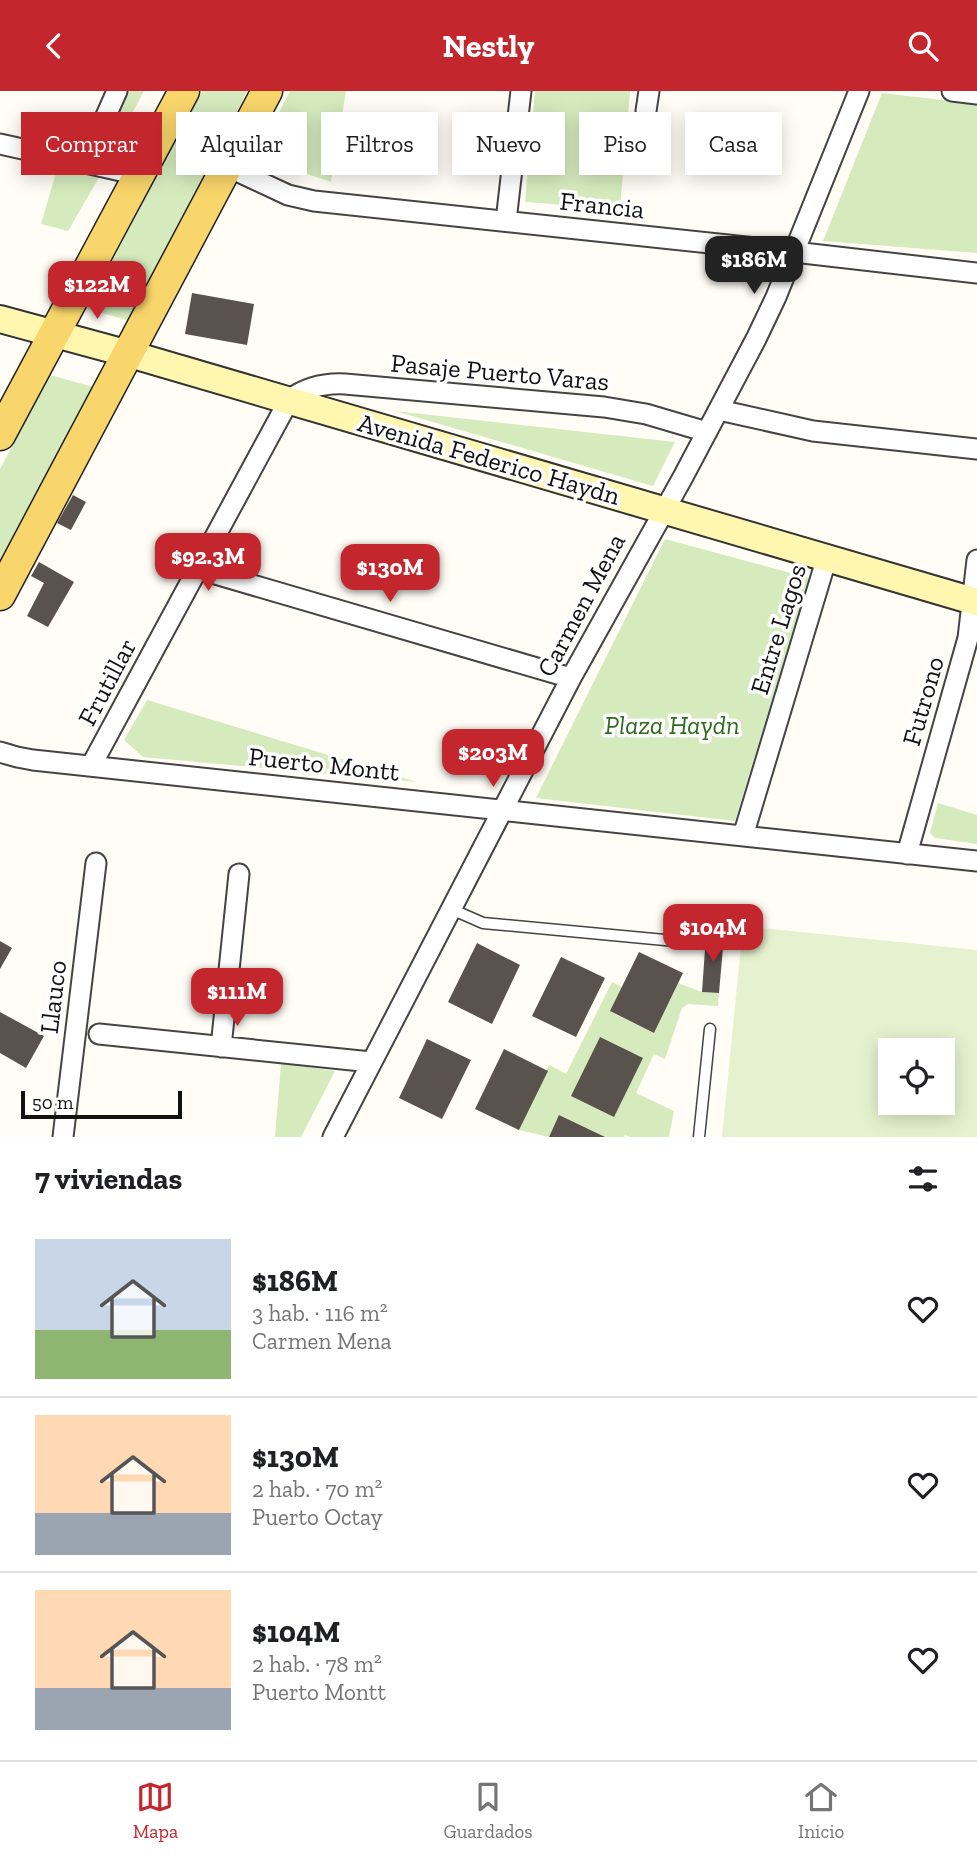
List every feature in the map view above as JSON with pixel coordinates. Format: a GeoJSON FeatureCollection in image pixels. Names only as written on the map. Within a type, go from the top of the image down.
{"type":"FeatureCollection","features":[{"type":"Feature","properties":{"kind":"main road"},"geometry":{"type":"LineString","coordinates":[[162,132],[184,91]]}},
{"type":"Feature","properties":{"kind":"main road"},"geometry":{"type":"LineString","coordinates":[[256,112],[267,91]]}},
{"type":"Feature","properties":{"kind":"main road"},"geometry":{"type":"LineString","coordinates":[[0,435],[139,175]]}},
{"type":"Feature","properties":{"kind":"main road"},"geometry":{"type":"LineString","coordinates":[[0,595],[224,175]]}},
{"type":"Feature","properties":{"kind":"street"},"geometry":{"type":"LineString","coordinates":[[108,112],[117,91]]}},
{"type":"Feature","properties":{"kind":"street"},"geometry":{"type":"LineString","coordinates":[[506,222],[521,91]]}},
{"type":"Feature","properties":{"kind":"street"},"geometry":{"type":"LineString","coordinates":[[646,111],[649,91]]}},
{"type":"Feature","properties":{"kind":"street","name":"Carmen Mena"},"geometry":{"type":"LineString","coordinates":[[333,1137],[571,678],[719,410],[766,319],[859,91]]}},
{"type":"Feature","properties":{"kind":"street"},"geometry":{"type":"LineString","coordinates":[[952,91],[977,94]]}},
{"type":"Feature","properties":{"kind":"street"},"geometry":{"type":"LineString","coordinates":[[0,144],[21,149]]}},
{"type":"Feature","properties":{"kind":"street","name":"Francia"},"geometry":{"type":"LineString","coordinates":[[245,175],[301,198],[977,273]]}},
{"type":"Feature","properties":{"kind":"street","name":"Avenida Federico Haydn"},"geometry":{"type":"LineString","coordinates":[[0,319],[127,353],[974,601]]}},
{"type":"Feature","properties":{"kind":"street","name":"Pasaje Puerto Varas"},"geometry":{"type":"LineString","coordinates":[[289,400],[310,388],[345,384],[624,410],[707,432]]}},
{"type":"Feature","properties":{"kind":"street","name":"Frutillar"},"geometry":{"type":"LineString","coordinates":[[91,766],[289,400]]}},
{"type":"Feature","properties":{"kind":"street"},"geometry":{"type":"LineString","coordinates":[[719,410],[813,431],[977,449]]}},
{"type":"Feature","properties":{"kind":"street","name":"Entre Lagos"},"geometry":{"type":"LineString","coordinates":[[743,836],[827,557]]}},
{"type":"Feature","properties":{"kind":"street","name":"Futrono"},"geometry":{"type":"LineString","coordinates":[[907,854],[968,638],[977,560]]}},
{"type":"Feature","properties":{"kind":"street"},"geometry":{"type":"LineString","coordinates":[[198,569],[571,678]]}},
{"type":"Feature","properties":{"kind":"street","name":"Puerto Montt"},"geometry":{"type":"LineString","coordinates":[[0,752],[33,760],[977,861]]}},
{"type":"Feature","properties":{"kind":"street","name":"Llauco"},"geometry":{"type":"LineString","coordinates":[[63,1137],[96,863]]}},
{"type":"Feature","properties":{"kind":"street"},"geometry":{"type":"LineString","coordinates":[[221,1047],[240,874]]}},
{"type":"Feature","properties":{"kind":"street"},"geometry":{"type":"LineString","coordinates":[[99,1034],[371,1062]]}},
{"type":"Feature","properties":{"kind":"lane"},"geometry":{"type":"LineString","coordinates":[[451,909],[483,923],[686,942]]}},
{"type":"Feature","properties":{"kind":"lane"},"geometry":{"type":"LineString","coordinates":[[699,1137],[710,1029]]}},
{"type":"Feature","properties":{"kind":"green space"},"geometry":{"type":"Polygon","coordinates":[[[105,91],[144,91],[133,112],[97,112],[105,91]]]}},
{"type":"Feature","properties":{"kind":"green space"},"geometry":{"type":"Polygon","coordinates":[[[202,91],[247,91],[237,112],[191,112],[202,91]]]}},
{"type":"Feature","properties":{"kind":"green space"},"geometry":{"type":"Polygon","coordinates":[[[290,91],[346,91],[343,112],[321,112],[321,175],[332,175],[331,182],[307,174],[307,112],[279,112],[290,91]]]}},
{"type":"Feature","properties":{"kind":"green space"},"geometry":{"type":"Polygon","coordinates":[[[535,91],[630,91],[628,112],[579,112],[579,175],[623,175],[620,209],[525,202],[527,175],[565,175],[565,112],[533,112],[535,91]]]}},
{"type":"Feature","properties":{"kind":"green space"},"geometry":{"type":"Polygon","coordinates":[[[882,93],[977,104],[977,253],[823,241],[882,93]]]}},
{"type":"Feature","properties":{"kind":"green space"},"geometry":{"type":"Polygon","coordinates":[[[176,140],[176,175],[206,175],[134,322],[87,309],[158,175],[162,175],[162,167],[176,140]]]}},
{"type":"Feature","properties":{"kind":"green space"},"geometry":{"type":"Polygon","coordinates":[[[55,175],[100,176],[68,231],[41,224],[55,175]]]}},
{"type":"Feature","properties":{"kind":"green space"},"geometry":{"type":"Polygon","coordinates":[[[50,375],[97,388],[0,572],[0,469],[50,375]]]}},
{"type":"Feature","properties":{"kind":"green space"},"geometry":{"type":"Polygon","coordinates":[[[395,411],[675,442],[653,486],[395,411]]]}},
{"type":"Feature","properties":{"kind":"green space","name":"Plaza Haydn"},"geometry":{"type":"Polygon","coordinates":[[[665,539],[809,578],[735,821],[536,798],[665,539]]]}},
{"type":"Feature","properties":{"kind":"green space"},"geometry":{"type":"Polygon","coordinates":[[[147,700],[417,782],[143,757],[124,740],[147,700]]]}},
{"type":"Feature","properties":{"kind":"green space"},"geometry":{"type":"Polygon","coordinates":[[[938,803],[977,815],[977,844],[935,838],[930,833],[938,803]]]}},
{"type":"Feature","properties":{"kind":"green space"},"geometry":{"type":"Polygon","coordinates":[[[743,926],[977,950],[977,1137],[722,1137],[743,926]]]}},
{"type":"Feature","properties":{"kind":"green space"},"geometry":{"type":"Polygon","coordinates":[[[612,982],[622,987],[611,1012],[654,1033],[678,983],[702,992],[719,993],[718,1006],[688,1004],[682,1008],[665,1059],[654,1054],[636,1093],[674,1111],[669,1137],[602,1137],[560,1115],[549,1137],[519,1130],[549,1065],[566,1074],[612,982]]]}},
{"type":"Feature","properties":{"kind":"green space"},"geometry":{"type":"Polygon","coordinates":[[[281,1063],[335,1071],[301,1137],[275,1137],[281,1063]]]}},
{"type":"Feature","properties":{"kind":"building"},"geometry":{"type":"Polygon","coordinates":[[[192,293],[254,304],[247,345],[185,334],[192,293]]]}},
{"type":"Feature","properties":{"kind":"building"},"geometry":{"type":"Polygon","coordinates":[[[73,495],[86,502],[71,530],[57,523],[73,495]]]}},
{"type":"Feature","properties":{"kind":"building"},"geometry":{"type":"Polygon","coordinates":[[[39,562],[74,582],[48,627],[27,616],[44,583],[31,576],[39,562]]]}},
{"type":"Feature","properties":{"kind":"building"},"geometry":{"type":"Polygon","coordinates":[[[706,935],[724,936],[719,993],[702,992],[706,935]]]}},
{"type":"Feature","properties":{"kind":"building"},"geometry":{"type":"Polygon","coordinates":[[[0,941],[12,948],[0,969],[0,941]]]}},
{"type":"Feature","properties":{"kind":"building"},"geometry":{"type":"Polygon","coordinates":[[[477,943],[520,965],[492,1024],[448,1002],[477,943]]]}},
{"type":"Feature","properties":{"kind":"building"},"geometry":{"type":"Polygon","coordinates":[[[639,952],[683,973],[654,1033],[610,1011],[639,952]]]}},
{"type":"Feature","properties":{"kind":"building"},"geometry":{"type":"Polygon","coordinates":[[[561,957],[605,978],[576,1037],[532,1016],[561,957]]]}},
{"type":"Feature","properties":{"kind":"building"},"geometry":{"type":"Polygon","coordinates":[[[0,1012],[44,1036],[26,1068],[0,1053],[0,1012]]]}},
{"type":"Feature","properties":{"kind":"building"},"geometry":{"type":"Polygon","coordinates":[[[600,1037],[643,1058],[614,1117],[571,1096],[600,1037]]]}},
{"type":"Feature","properties":{"kind":"building"},"geometry":{"type":"Polygon","coordinates":[[[427,1039],[471,1060],[442,1119],[399,1098],[427,1039]]]}},
{"type":"Feature","properties":{"kind":"building"},"geometry":{"type":"Polygon","coordinates":[[[504,1049],[548,1071],[519,1130],[475,1109],[504,1049]]]}},
{"type":"Feature","properties":{"kind":"building"},"geometry":{"type":"Polygon","coordinates":[[[559,1115],[605,1137],[549,1137],[559,1115]]]}}]}
